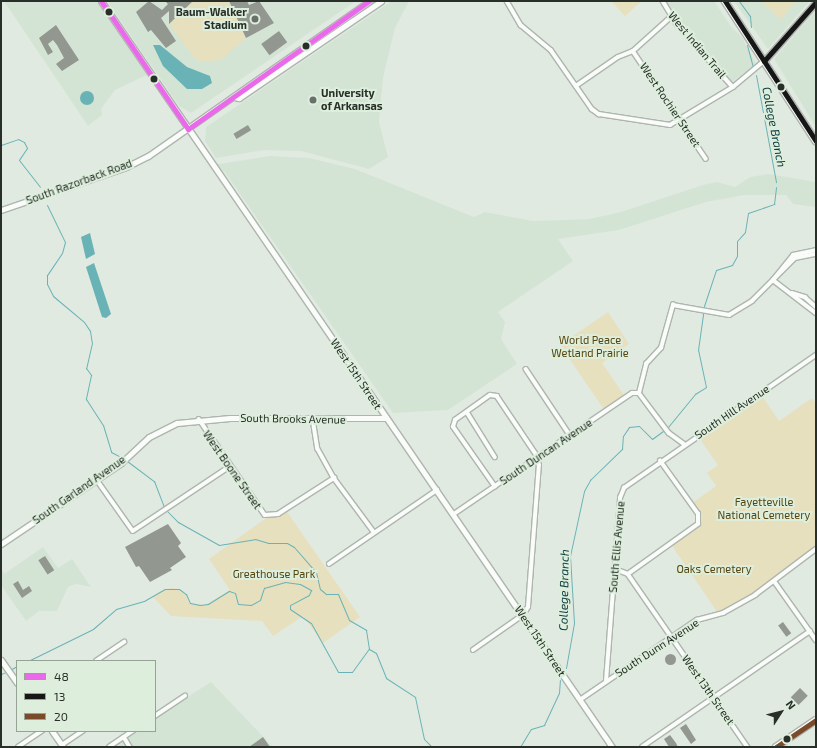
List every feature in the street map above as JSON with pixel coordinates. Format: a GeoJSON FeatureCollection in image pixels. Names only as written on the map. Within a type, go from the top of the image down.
{"type":"FeatureCollection","features":[{"type":"Feature","properties":{"kind":"main road","name":"West 15th Street"},"geometry":{"type":"LineString","coordinates":[[101,1],[386,418],[454,514],[612,747]]}},
{"type":"Feature","properties":{"kind":"main road","name":"South Razorback Road"},"geometry":{"type":"LineString","coordinates":[[1,210],[126,167],[188,129],[234,97],[236,93],[368,1]]}},
{"type":"Feature","properties":{"kind":"main road","name":"South Razorback Road"},"geometry":{"type":"LineString","coordinates":[[234,97],[239,98],[381,1]]}},
{"type":"Feature","properties":{"kind":"main road"},"geometry":{"type":"LineString","coordinates":[[726,1],[816,141]]}},
{"type":"Feature","properties":{"kind":"main road"},"geometry":{"type":"LineString","coordinates":[[764,62],[816,2]]}},
{"type":"Feature","properties":{"kind":"main road","name":"South Brooks Avenue"},"geometry":{"type":"LineString","coordinates":[[199,419],[386,418]]}},
{"type":"Feature","properties":{"kind":"main road","name":"South Garland Avenue"},"geometry":{"type":"LineString","coordinates":[[1,544],[97,480],[158,432],[177,423],[199,419]]}},
{"type":"Feature","properties":{"kind":"main road"},"geometry":{"type":"LineString","coordinates":[[3,662],[16,682]]}},
{"type":"Feature","properties":{"kind":"main road"},"geometry":{"type":"LineString","coordinates":[[776,747],[816,720]]}},
{"type":"Feature","properties":{"kind":"main road"},"geometry":{"type":"LineString","coordinates":[[53,732],[63,746]]}},
{"type":"Feature","properties":{"kind":"street"},"geometry":{"type":"LineString","coordinates":[[507,1],[521,25],[551,50],[592,109],[599,114],[663,126],[679,119],[733,87],[764,62]]}},
{"type":"Feature","properties":{"kind":"street","name":"West Indian Trail"},"geometry":{"type":"LineString","coordinates":[[663,1],[671,17],[733,87]]}},
{"type":"Feature","properties":{"kind":"street"},"geometry":{"type":"LineString","coordinates":[[576,86],[620,56],[633,51],[671,17]]}},
{"type":"Feature","properties":{"kind":"street","name":"West Rochier Street"},"geometry":{"type":"LineString","coordinates":[[633,51],[706,159]]}},
{"type":"Feature","properties":{"kind":"street"},"geometry":{"type":"LineString","coordinates":[[773,280],[793,255],[816,250]]}},
{"type":"Feature","properties":{"kind":"street"},"geometry":{"type":"LineString","coordinates":[[639,393],[646,364],[661,348],[673,305],[729,315],[738,311],[795,258],[816,254]]}},
{"type":"Feature","properties":{"kind":"street"},"geometry":{"type":"LineString","coordinates":[[773,280],[816,313]]}},
{"type":"Feature","properties":{"kind":"street"},"geometry":{"type":"LineString","coordinates":[[789,293],[805,297],[816,307]]}},
{"type":"Feature","properties":{"kind":"street","name":"South Hill Avenue"},"geometry":{"type":"LineString","coordinates":[[639,393],[669,433],[684,444],[816,355]]}},
{"type":"Feature","properties":{"kind":"street"},"geometry":{"type":"LineString","coordinates":[[526,369],[570,435]]}},
{"type":"Feature","properties":{"kind":"street","name":"South Duncan Avenue"},"geometry":{"type":"LineString","coordinates":[[454,514],[632,393],[639,393]]}},
{"type":"Feature","properties":{"kind":"street"},"geometry":{"type":"LineString","coordinates":[[473,650],[523,615],[530,598],[539,465],[497,396],[490,395],[455,420],[453,427],[495,487]]}},
{"type":"Feature","properties":{"kind":"street"},"geometry":{"type":"LineString","coordinates":[[467,412],[495,457]]}},
{"type":"Feature","properties":{"kind":"street","name":"West Boone Street"},"geometry":{"type":"LineString","coordinates":[[199,419],[229,466],[261,511],[269,516],[278,514],[334,478]]}},
{"type":"Feature","properties":{"kind":"street"},"geometry":{"type":"LineString","coordinates":[[313,419],[314,440],[334,478],[374,532]]}},
{"type":"Feature","properties":{"kind":"street","name":"South Ellis Avenue"},"geometry":{"type":"LineString","coordinates":[[606,681],[621,493],[627,484],[684,444]]}},
{"type":"Feature","properties":{"kind":"street"},"geometry":{"type":"LineString","coordinates":[[615,569],[628,574],[699,521],[660,461]]}},
{"type":"Feature","properties":{"kind":"street"},"geometry":{"type":"LineString","coordinates":[[97,480],[133,531],[229,466]]}},
{"type":"Feature","properties":{"kind":"street"},"geometry":{"type":"LineString","coordinates":[[329,564],[437,490]]}},
{"type":"Feature","properties":{"kind":"street","name":"South Dunn Avenue"},"geometry":{"type":"LineString","coordinates":[[580,700],[697,620],[731,609],[775,582],[816,549]]}},
{"type":"Feature","properties":{"kind":"street","name":"West 13th Street"},"geometry":{"type":"LineString","coordinates":[[628,574],[748,747]]}},
{"type":"Feature","properties":{"kind":"street"},"geometry":{"type":"LineString","coordinates":[[775,582],[816,640]]}},
{"type":"Feature","properties":{"kind":"street"},"geometry":{"type":"LineString","coordinates":[[642,747],[810,631]]}},
{"type":"Feature","properties":{"kind":"street"},"geometry":{"type":"LineString","coordinates":[[97,660],[124,642]]}},
{"type":"Feature","properties":{"kind":"street"},"geometry":{"type":"LineString","coordinates":[[156,715],[185,696]]}},
{"type":"Feature","properties":{"kind":"street"},"geometry":{"type":"LineString","coordinates":[[18,747],[40,732]]}},
{"type":"Feature","properties":{"kind":"street"},"geometry":{"type":"LineString","coordinates":[[63,746],[82,732]]}},
{"type":"Feature","properties":{"kind":"street"},"geometry":{"type":"LineString","coordinates":[[109,747],[132,732]]}},
{"type":"Feature","properties":{"kind":"street"},"geometry":{"type":"LineString","coordinates":[[124,737],[130,747]]}},
{"type":"Feature","properties":{"kind":"shaded area"},"geometry":{"type":"Polygon","coordinates":[[[4,1],[101,1],[151,73],[115,90],[101,109],[102,115],[88,126],[4,1]]]}},
{"type":"Feature","properties":{"kind":"shaded area"},"geometry":{"type":"Polygon","coordinates":[[[107,1],[356,1],[191,113],[179,106],[107,1]]]}},
{"type":"Feature","properties":{"kind":"shaded area","name":"University of Arkansas"},"geometry":{"type":"Polygon","coordinates":[[[392,1],[409,1],[395,28],[383,78],[379,122],[388,157],[369,169],[301,151],[264,150],[216,158],[205,141],[206,127],[392,1]]]}},
{"type":"Feature","properties":{"kind":"shaded area"},"geometry":{"type":"Polygon","coordinates":[[[665,1],[714,1],[732,28],[742,37],[756,64],[732,82],[673,14],[665,1]]]}},
{"type":"Feature","properties":{"kind":"shaded area"},"geometry":{"type":"Polygon","coordinates":[[[734,1],[810,1],[768,49],[734,1]]]}},
{"type":"Feature","properties":{"kind":"shaded area"},"geometry":{"type":"Polygon","coordinates":[[[816,10],[816,127],[774,59],[816,10]]]}},
{"type":"Feature","properties":{"kind":"shaded area"},"geometry":{"type":"Polygon","coordinates":[[[270,156],[309,158],[355,169],[474,217],[485,212],[533,221],[589,219],[621,212],[703,185],[717,182],[735,187],[750,177],[768,174],[816,182],[816,207],[793,204],[786,195],[744,195],[706,202],[619,230],[558,239],[573,261],[498,312],[505,322],[501,339],[517,364],[448,410],[393,413],[224,171],[218,172],[212,165],[270,156]]]}},
{"type":"Feature","properties":{"kind":"shaded area"},"geometry":{"type":"Polygon","coordinates":[[[43,547],[58,568],[72,559],[91,587],[76,584],[68,587],[57,611],[39,611],[26,621],[1,585],[1,569],[4,574],[43,547]]]}},
{"type":"Feature","properties":{"kind":"shaded area"},"geometry":{"type":"Polygon","coordinates":[[[211,682],[273,747],[113,747],[135,732],[156,732],[156,717],[211,682]]]}},
{"type":"Feature","properties":{"kind":"green space"},"geometry":{"type":"Polygon","coordinates":[[[193,1],[229,1],[246,38],[222,59],[206,62],[196,60],[169,24],[193,1]]]}},
{"type":"Feature","properties":{"kind":"green space"},"geometry":{"type":"Polygon","coordinates":[[[611,1],[642,1],[625,16],[611,1]]]}},
{"type":"Feature","properties":{"kind":"green space"},"geometry":{"type":"Polygon","coordinates":[[[760,1],[796,1],[781,19],[760,1]]]}},
{"type":"Feature","properties":{"kind":"green space","name":"World Peace Wetland Prairie"},"geometry":{"type":"Polygon","coordinates":[[[608,312],[629,344],[602,363],[626,398],[605,411],[560,345],[608,312]]]}},
{"type":"Feature","properties":{"kind":"green space","name":"Fayetteville National Cemetery"},"geometry":{"type":"Polygon","coordinates":[[[760,393],[779,421],[812,398],[816,404],[816,549],[755,595],[718,613],[670,543],[696,526],[699,517],[691,504],[716,486],[707,473],[718,465],[697,435],[760,393]]]}},
{"type":"Feature","properties":{"kind":"green space","name":"Greathouse Park"},"geometry":{"type":"Polygon","coordinates":[[[285,509],[360,617],[323,643],[303,616],[273,636],[262,621],[171,616],[153,597],[165,589],[174,588],[186,594],[190,603],[205,605],[230,590],[209,559],[269,516],[285,509]]]}},
{"type":"Feature","properties":{"kind":"water"},"geometry":{"type":"Polygon","coordinates":[[[153,45],[160,45],[187,67],[210,76],[212,83],[202,89],[187,89],[163,66],[153,45]]]}},
{"type":"Feature","properties":{"kind":"water"},"geometry":{"type":"Polygon","coordinates":[[[84,91],[90,91],[94,95],[94,101],[90,105],[84,105],[80,101],[80,95],[84,91]]]}},
{"type":"Feature","properties":{"kind":"water"},"geometry":{"type":"Polygon","coordinates":[[[90,233],[95,254],[86,259],[81,237],[90,233]]]}},
{"type":"Feature","properties":{"kind":"water"},"geometry":{"type":"Polygon","coordinates":[[[94,263],[111,314],[106,318],[102,317],[86,267],[94,263]]]}},
{"type":"Feature","properties":{"kind":"building"},"geometry":{"type":"Polygon","coordinates":[[[149,1],[162,10],[168,4],[165,1],[193,1],[169,24],[169,11],[161,18],[176,41],[166,48],[151,30],[148,32],[136,12],[149,1]]]}},
{"type":"Feature","properties":{"kind":"building","name":"Baum-Walker Stadium"},"geometry":{"type":"Polygon","coordinates":[[[229,1],[247,1],[249,5],[259,1],[274,23],[246,38],[229,1]]]}},
{"type":"Feature","properties":{"kind":"building"},"geometry":{"type":"Polygon","coordinates":[[[56,25],[79,60],[62,71],[56,64],[64,58],[57,45],[53,40],[48,44],[53,52],[48,55],[39,38],[56,25]]]}},
{"type":"Feature","properties":{"kind":"building"},"geometry":{"type":"Polygon","coordinates":[[[279,31],[287,42],[269,55],[261,44],[279,31]]]}},
{"type":"Feature","properties":{"kind":"building"},"geometry":{"type":"Polygon","coordinates":[[[248,125],[251,130],[237,139],[233,134],[248,125]]]}},
{"type":"Feature","properties":{"kind":"building"},"geometry":{"type":"Polygon","coordinates":[[[168,524],[181,543],[178,546],[186,557],[170,568],[172,570],[150,582],[139,566],[136,567],[125,547],[168,524]]]}},
{"type":"Feature","properties":{"kind":"building"},"geometry":{"type":"Polygon","coordinates":[[[45,556],[54,570],[48,575],[38,560],[45,556]]]}},
{"type":"Feature","properties":{"kind":"building"},"geometry":{"type":"Polygon","coordinates":[[[18,581],[23,590],[29,586],[32,591],[22,598],[13,584],[18,581]]]}},
{"type":"Feature","properties":{"kind":"building"},"geometry":{"type":"Polygon","coordinates":[[[783,622],[791,633],[786,637],[778,626],[783,622]]]}},
{"type":"Feature","properties":{"kind":"building"},"geometry":{"type":"Polygon","coordinates":[[[670,653],[674,655],[676,659],[674,663],[670,665],[666,663],[664,659],[666,655],[670,653]]]}},
{"type":"Feature","properties":{"kind":"building"},"geometry":{"type":"Polygon","coordinates":[[[800,688],[808,696],[799,705],[791,697],[800,688]]]}},
{"type":"Feature","properties":{"kind":"building"},"geometry":{"type":"Polygon","coordinates":[[[686,724],[696,740],[691,744],[680,728],[686,724]]]}},
{"type":"Feature","properties":{"kind":"building"},"geometry":{"type":"Polygon","coordinates":[[[670,735],[678,747],[669,747],[664,739],[670,735]]]}},
{"type":"Feature","properties":{"kind":"building"},"geometry":{"type":"Polygon","coordinates":[[[263,737],[270,747],[249,747],[263,737]]]}},
{"type":"Feature","properties":{"kind":"waterway","name":"College Branch"},"geometry":{"type":"LineString","coordinates":[[739,1],[750,16],[751,27]]}},
{"type":"Feature","properties":{"kind":"waterway","name":"College Branch"},"geometry":{"type":"LineString","coordinates":[[747,45],[753,67]]}},
{"type":"Feature","properties":{"kind":"waterway","name":"College Branch"},"geometry":{"type":"LineString","coordinates":[[756,75],[776,182]]}},
{"type":"Feature","properties":{"kind":"waterway"},"geometry":{"type":"LineString","coordinates":[[1,145],[18,139],[24,142],[27,148],[19,160],[40,187]]}},
{"type":"Feature","properties":{"kind":"waterway","name":"College Branch"},"geometry":{"type":"LineString","coordinates":[[703,309],[716,270],[732,265],[737,256],[737,241],[745,232],[748,213],[774,204],[776,187]]}},
{"type":"Feature","properties":{"kind":"waterway"},"geometry":{"type":"LineString","coordinates":[[47,205],[65,242],[62,253],[47,275],[47,284],[53,296],[84,322],[90,331],[92,343],[86,368],[91,375],[86,399],[103,425],[111,452],[123,458]]}},
{"type":"Feature","properties":{"kind":"waterway","name":"College Branch"},"geometry":{"type":"LineString","coordinates":[[668,427],[695,394],[706,387],[698,350],[703,313]]}},
{"type":"Feature","properties":{"kind":"waterway","name":"College Branch"},"geometry":{"type":"LineString","coordinates":[[566,668],[574,623],[570,556],[584,491],[590,480],[622,449],[623,436],[629,427],[639,426],[652,439],[663,431]]}},
{"type":"Feature","properties":{"kind":"waterway"},"geometry":{"type":"LineString","coordinates":[[127,461],[154,481],[164,507]]}},
{"type":"Feature","properties":{"kind":"waterway"},"geometry":{"type":"LineString","coordinates":[[167,511],[178,522],[219,545],[255,539],[268,543],[287,543],[294,547],[316,572],[320,589],[326,594],[338,594],[349,620],[366,630],[369,649],[376,653],[386,678],[415,697],[424,739],[432,747]]}},
{"type":"Feature","properties":{"kind":"waterway"},"geometry":{"type":"LineString","coordinates":[[30,660],[93,629],[116,609],[144,601],[165,589],[179,589],[186,594],[190,603],[200,605],[208,604],[229,591],[235,593],[238,604],[251,605],[260,600],[264,588],[285,582],[300,584],[311,590],[309,595],[290,605],[290,609],[311,623],[338,672],[352,672],[369,649]]}},
{"type":"Feature","properties":{"kind":"waterway"},"geometry":{"type":"LineString","coordinates":[[10,670],[16,667]]}},
{"type":"Feature","properties":{"kind":"waterway"},"geometry":{"type":"LineString","coordinates":[[1,674],[6,672]]}},
{"type":"Feature","properties":{"kind":"waterway","name":"College Branch"},"geometry":{"type":"LineString","coordinates":[[520,747],[531,729],[544,725],[559,693],[560,680]]}},
{"type":"Feature","properties":{"kind":"transit line","name":"48"},"geometry":{"type":"LineString","coordinates":[[101,1],[188,129],[369,1]]}},
{"type":"Feature","properties":{"kind":"transit line","name":"13"},"geometry":{"type":"LineString","coordinates":[[725,1],[816,141]]}},
{"type":"Feature","properties":{"kind":"transit line","name":"13"},"geometry":{"type":"LineString","coordinates":[[764,61],[816,2]]}},
{"type":"Feature","properties":{"kind":"transit line","name":"20"},"geometry":{"type":"LineString","coordinates":[[776,747],[816,720]]}},
{"type":"Feature","properties":{"kind":"place","name":"Baum-Walker Stadium"},"geometry":{"type":"Point","coordinates":[255,19]}},
{"type":"Feature","properties":{"kind":"place","name":"University of Arkansas"},"geometry":{"type":"Point","coordinates":[313,100]}},
{"type":"Feature","properties":{"kind":"park label","name":"Oaks Cemetery"},"geometry":{"type":"Point","coordinates":[714,569]}}]}
